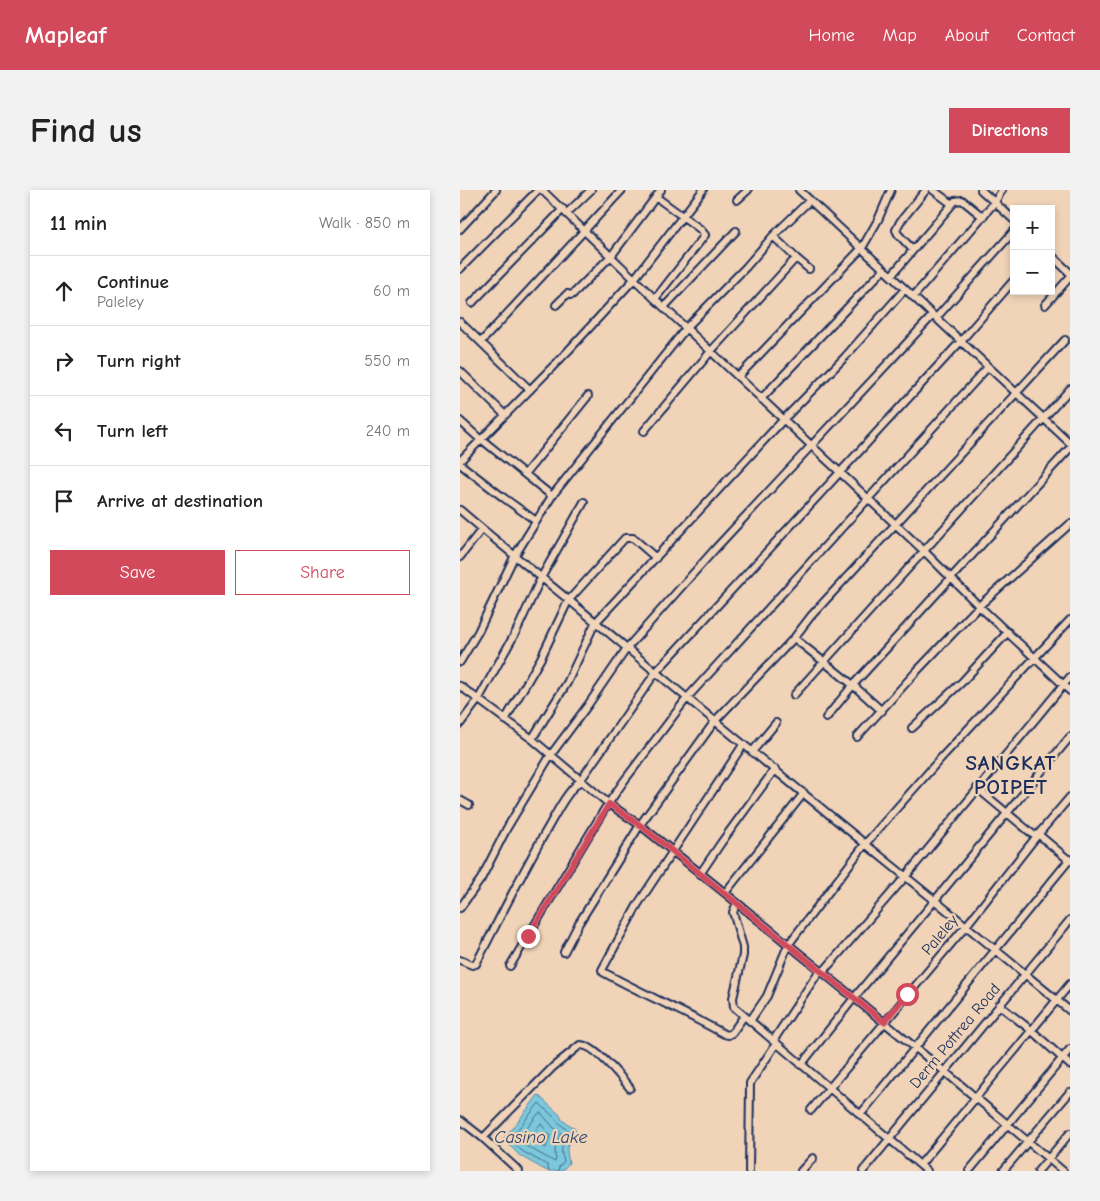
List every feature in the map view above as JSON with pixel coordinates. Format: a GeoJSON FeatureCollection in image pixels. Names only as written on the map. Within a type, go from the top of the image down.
{"type":"FeatureCollection","features":[{"type":"Feature","properties":{"kind":"street"},"geometry":{"type":"LineString","coordinates":[[460,229],[496,190]]}},
{"type":"Feature","properties":{"kind":"street"},"geometry":{"type":"LineString","coordinates":[[460,269],[542,190],[839,473],[924,551],[1070,692]]}},
{"type":"Feature","properties":{"kind":"street"},"geometry":{"type":"LineString","coordinates":[[472,303],[565,211],[591,190]]}},
{"type":"Feature","properties":{"kind":"street"},"geometry":{"type":"LineString","coordinates":[[481,342],[622,190]]}},
{"type":"Feature","properties":{"kind":"street"},"geometry":{"type":"LineString","coordinates":[[556,305],[567,294],[572,295],[612,255],[661,190]]}},
{"type":"Feature","properties":{"kind":"street"},"geometry":{"type":"LineString","coordinates":[[536,521],[460,462],[568,351],[635,278],[703,190]]}},
{"type":"Feature","properties":{"kind":"street"},"geometry":{"type":"LineString","coordinates":[[737,200],[748,190]]}},
{"type":"Feature","properties":{"kind":"street"},"geometry":{"type":"LineString","coordinates":[[800,190],[1070,443]]}},
{"type":"Feature","properties":{"kind":"street"},"geometry":{"type":"LineString","coordinates":[[738,377],[862,248],[878,220],[891,190]]}},
{"type":"Feature","properties":{"kind":"street"},"geometry":{"type":"LineString","coordinates":[[913,250],[898,234],[896,228],[926,190]]}},
{"type":"Feature","properties":{"kind":"street"},"geometry":{"type":"LineString","coordinates":[[933,190],[952,204]]}},
{"type":"Feature","properties":{"kind":"street"},"geometry":{"type":"LineString","coordinates":[[981,190],[1010,216]]}},
{"type":"Feature","properties":{"kind":"street"},"geometry":{"type":"LineString","coordinates":[[913,297],[983,217],[1002,190]]}},
{"type":"Feature","properties":{"kind":"street"},"geometry":{"type":"LineString","coordinates":[[655,299],[705,237],[700,229],[656,197]]}},
{"type":"Feature","properties":{"kind":"street"},"geometry":{"type":"LineString","coordinates":[[460,662],[478,632],[514,557],[552,496],[687,327],[746,267],[773,236],[810,200]]}},
{"type":"Feature","properties":{"kind":"street"},"geometry":{"type":"LineString","coordinates":[[891,276],[957,200],[962,200],[983,217]]}},
{"type":"Feature","properties":{"kind":"street"},"geometry":{"type":"LineString","coordinates":[[664,307],[736,231]]}},
{"type":"Feature","properties":{"kind":"street"},"geometry":{"type":"LineString","coordinates":[[460,908],[481,879],[506,828],[550,756],[627,648],[811,446],[935,317],[1010,235]]}},
{"type":"Feature","properties":{"kind":"street"},"geometry":{"type":"LineString","coordinates":[[773,236],[809,269]]}},
{"type":"Feature","properties":{"kind":"street"},"geometry":{"type":"LineString","coordinates":[[644,431],[712,350],[796,258]]}},
{"type":"Feature","properties":{"kind":"street"},"geometry":{"type":"LineString","coordinates":[[1055,259],[1070,273]]}},
{"type":"Feature","properties":{"kind":"street"},"geometry":{"type":"LineString","coordinates":[[761,399],[884,269]]}},
{"type":"Feature","properties":{"kind":"street"},"geometry":{"type":"LineString","coordinates":[[1045,305],[1070,277]]}},
{"type":"Feature","properties":{"kind":"street"},"geometry":{"type":"LineString","coordinates":[[460,960],[472,965],[476,964],[537,848],[566,798],[573,787],[580,781],[656,672],[961,342],[1010,285]]}},
{"type":"Feature","properties":{"kind":"street"},"geometry":{"type":"LineString","coordinates":[[532,740],[567,683],[595,623],[783,420],[844,358],[905,289]]}},
{"type":"Feature","properties":{"kind":"street"},"geometry":{"type":"LineString","coordinates":[[460,322],[530,390]]}},
{"type":"Feature","properties":{"kind":"street"},"geometry":{"type":"LineString","coordinates":[[564,952],[579,923],[640,825],[715,721],[794,638],[811,616],[1065,340]]}},
{"type":"Feature","properties":{"kind":"street"},"geometry":{"type":"LineString","coordinates":[[510,966],[624,781],[687,698],[988,367]]}},
{"type":"Feature","properties":{"kind":"street"},"geometry":{"type":"LineString","coordinates":[[460,371],[505,415]]}},
{"type":"Feature","properties":{"kind":"street"},"geometry":{"type":"LineString","coordinates":[[794,695],[1070,389]]}},
{"type":"Feature","properties":{"kind":"street"},"geometry":{"type":"LineString","coordinates":[[525,474],[588,396]]}},
{"type":"Feature","properties":{"kind":"street"},"geometry":{"type":"LineString","coordinates":[[460,420],[552,496]]}},
{"type":"Feature","properties":{"kind":"street"},"geometry":{"type":"LineString","coordinates":[[826,718],[853,685],[1070,448]]}},
{"type":"Feature","properties":{"kind":"street"},"geometry":{"type":"LineString","coordinates":[[460,724],[478,700],[517,630],[540,578],[584,502]]}},
{"type":"Feature","properties":{"kind":"street"},"geometry":{"type":"LineString","coordinates":[[460,510],[514,557],[743,745],[775,769],[1070,1010]]}},
{"type":"Feature","properties":{"kind":"street"},"geometry":{"type":"LineString","coordinates":[[857,737],[979,606],[1070,524]]}},
{"type":"Feature","properties":{"kind":"street"},"geometry":{"type":"LineString","coordinates":[[460,557],[482,529]]}},
{"type":"Feature","properties":{"kind":"street"},"geometry":{"type":"LineString","coordinates":[[505,720],[541,658],[568,601],[625,538],[633,538],[656,558]]}},
{"type":"Feature","properties":{"kind":"street"},"geometry":{"type":"LineString","coordinates":[[750,1021],[768,996],[788,945],[866,843],[941,758],[1070,620]]}},
{"type":"Feature","properties":{"kind":"street"},"geometry":{"type":"LineString","coordinates":[[912,728],[962,682],[1008,632]]}},
{"type":"Feature","properties":{"kind":"street"},"geometry":{"type":"LineString","coordinates":[[794,638],[882,711]]}},
{"type":"Feature","properties":{"kind":"street"},"geometry":{"type":"LineString","coordinates":[[749,1171],[750,1083],[774,1042],[822,971],[906,876],[1070,677]]}},
{"type":"Feature","properties":{"kind":"street"},"geometry":{"type":"LineString","coordinates":[[460,686],[532,740],[609,804],[640,825],[822,971],[1062,1171]]}},
{"type":"Feature","properties":{"kind":"street"},"geometry":{"type":"LineString","coordinates":[[752,752],[776,723]]}},
{"type":"Feature","properties":{"kind":"street"},"geometry":{"type":"LineString","coordinates":[[801,1065],[854,998],[1070,737]]}},
{"type":"Feature","properties":{"kind":"street"},"geometry":{"type":"LineString","coordinates":[[743,745],[638,904],[602,968],[603,972],[724,1034],[732,1033],[744,1016]]}},
{"type":"Feature","properties":{"kind":"street"},"geometry":{"type":"LineString","coordinates":[[700,874],[775,769]]}},
{"type":"Feature","properties":{"kind":"street"},"geometry":{"type":"LineString","coordinates":[[860,1115],[914,1046],[1070,860],[977,788]]}},
{"type":"Feature","properties":{"kind":"street"},"geometry":{"type":"LineString","coordinates":[[725,893],[804,793]]}},
{"type":"Feature","properties":{"kind":"street","name":"Paleley"},"geometry":{"type":"LineString","coordinates":[[811,1110],[966,926],[1070,797]]}},
{"type":"Feature","properties":{"kind":"street"},"geometry":{"type":"LineString","coordinates":[[460,800],[469,805]]}},
{"type":"Feature","properties":{"kind":"street"},"geometry":{"type":"LineString","coordinates":[[737,903],[733,912],[743,955],[733,1004],[774,1042],[927,1171]]}},
{"type":"Feature","properties":{"kind":"street","name":"Derm Pottrea Road"},"geometry":{"type":"LineString","coordinates":[[863,1171],[1070,920]]}},
{"type":"Feature","properties":{"kind":"street"},"geometry":{"type":"LineString","coordinates":[[920,1165],[1070,984]]}},
{"type":"Feature","properties":{"kind":"street"},"geometry":{"type":"LineString","coordinates":[[999,1005],[1031,1030],[1070,1065]]}},
{"type":"Feature","properties":{"kind":"street"},"geometry":{"type":"LineString","coordinates":[[483,1138],[553,1066],[580,1045],[588,1046],[630,1088]]}},
{"type":"Feature","properties":{"kind":"street"},"geometry":{"type":"LineString","coordinates":[[969,1171],[1070,1049]]}},
{"type":"Feature","properties":{"kind":"street"},"geometry":{"type":"LineString","coordinates":[[1003,1171],[1070,1092]]}},
{"type":"Feature","properties":{"kind":"street"},"geometry":{"type":"LineString","coordinates":[[461,1122],[483,1138],[519,1171]]}},
{"type":"Feature","properties":{"kind":"street"},"geometry":{"type":"LineString","coordinates":[[1038,1171],[1070,1133]]}},
{"type":"Feature","properties":{"kind":"street"},"geometry":{"type":"LineString","coordinates":[[801,1171],[812,1158]]}},
{"type":"Feature","properties":{"kind":"water","name":"Casino Lake"},"geometry":{"type":"Polygon","coordinates":[[[538,1095],[560,1115],[562,1120],[573,1127],[578,1134],[569,1144],[567,1150],[569,1163],[562,1171],[547,1171],[519,1155],[503,1139],[538,1095]]]}},
{"type":"Feature","properties":{"kind":"district","name":"SANGKAT POIPET"},"geometry":{"type":"Point","coordinates":[1011,775]}},
{"type":"Feature","properties":{"kind":"route"},"geometry":{"type":"LineString","coordinates":[[528,936],[609,804],[640,825],[884,1022],[907,994]]}}]}
